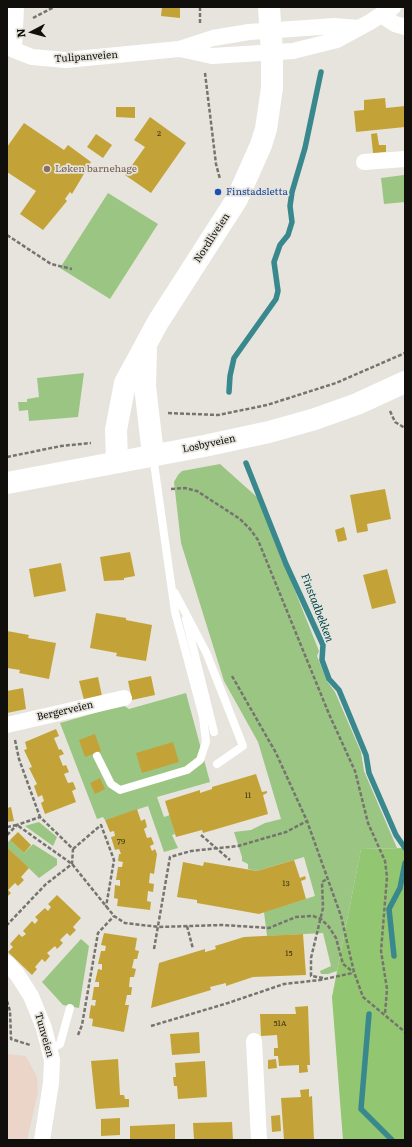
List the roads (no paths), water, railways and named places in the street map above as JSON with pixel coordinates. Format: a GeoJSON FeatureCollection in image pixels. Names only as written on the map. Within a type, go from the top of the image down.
{"type":"FeatureCollection","features":[{"type":"Feature","properties":{"kind":"main road","name":"Nordliveien"},"geometry":{"type":"LineString","coordinates":[[117,462],[116,430],[125,383],[174,298],[223,222],[252,170],[266,129],[272,88],[272,53],[269,7]]}},
{"type":"Feature","properties":{"kind":"main road","name":"Nordliveien"},"geometry":{"type":"LineString","coordinates":[[146,345],[145,386],[153,455]]}},
{"type":"Feature","properties":{"kind":"main road","name":"Losbyveien"},"geometry":{"type":"LineString","coordinates":[[7,483],[212,444],[292,426],[357,404],[405,382]]}},
{"type":"Feature","properties":{"kind":"street","name":"Tulipanveien"},"geometry":{"type":"LineString","coordinates":[[16,7],[10,48],[32,57],[66,60],[179,48],[213,38],[271,31]]}},
{"type":"Feature","properties":{"kind":"street"},"geometry":{"type":"LineString","coordinates":[[272,53],[293,51],[337,40],[387,11],[395,24],[405,27]]}},
{"type":"Feature","properties":{"kind":"street"},"geometry":{"type":"LineString","coordinates":[[271,31],[334,26],[359,28]]}},
{"type":"Feature","properties":{"kind":"street","name":"Tulipanveien"},"geometry":{"type":"LineString","coordinates":[[179,48],[212,56],[272,53]]}},
{"type":"Feature","properties":{"kind":"street"},"geometry":{"type":"LineString","coordinates":[[364,162],[405,159]]}},
{"type":"Feature","properties":{"kind":"street","name":"Bergerveien"},"geometry":{"type":"LineString","coordinates":[[11,731],[124,698]]}},
{"type":"Feature","properties":{"kind":"street","name":"Tunveien"},"geometry":{"type":"LineString","coordinates":[[7,963],[17,974],[31,996],[44,1028],[55,1047],[42,1140]]}},
{"type":"Feature","properties":{"kind":"street"},"geometry":{"type":"LineString","coordinates":[[254,1041],[260,1140]]}},
{"type":"Feature","properties":{"kind":"lane"},"geometry":{"type":"LineString","coordinates":[[97,756],[111,784],[120,790],[187,770],[200,760],[204,752],[206,742],[206,730],[175,612],[153,455]]}},
{"type":"Feature","properties":{"kind":"lane"},"geometry":{"type":"LineString","coordinates":[[172,587],[206,652],[243,746],[217,764]]}},
{"type":"Feature","properties":{"kind":"lane"},"geometry":{"type":"LineString","coordinates":[[184,610],[214,732]]}},
{"type":"Feature","properties":{"kind":"lane"},"geometry":{"type":"LineString","coordinates":[[55,1047],[70,1008]]}},
{"type":"Feature","properties":{"kind":"waterway"},"geometry":{"type":"LineString","coordinates":[[229,392],[230,376],[234,358],[276,299],[278,291],[274,262],[280,245],[288,235],[292,222],[290,206],[292,192],[305,148],[321,72]]}},
{"type":"Feature","properties":{"kind":"waterway","name":"Finstadbekken"},"geometry":{"type":"LineString","coordinates":[[246,463],[286,564],[323,645],[322,660],[329,679],[339,690],[366,755],[369,773],[396,835],[405,848]]}},
{"type":"Feature","properties":{"kind":"waterway"},"geometry":{"type":"LineString","coordinates":[[394,956],[389,909],[400,888],[405,863]]}},
{"type":"Feature","properties":{"kind":"waterway"},"geometry":{"type":"LineString","coordinates":[[369,1014],[361,1109],[392,1140]]}},
{"type":"Feature","properties":{"kind":"place","name":"Løken barnehage"},"geometry":{"type":"Point","coordinates":[47,169]}},
{"type":"Feature","properties":{"kind":"place","name":"Finstadsletta"},"geometry":{"type":"Point","coordinates":[218,192]}}]}
